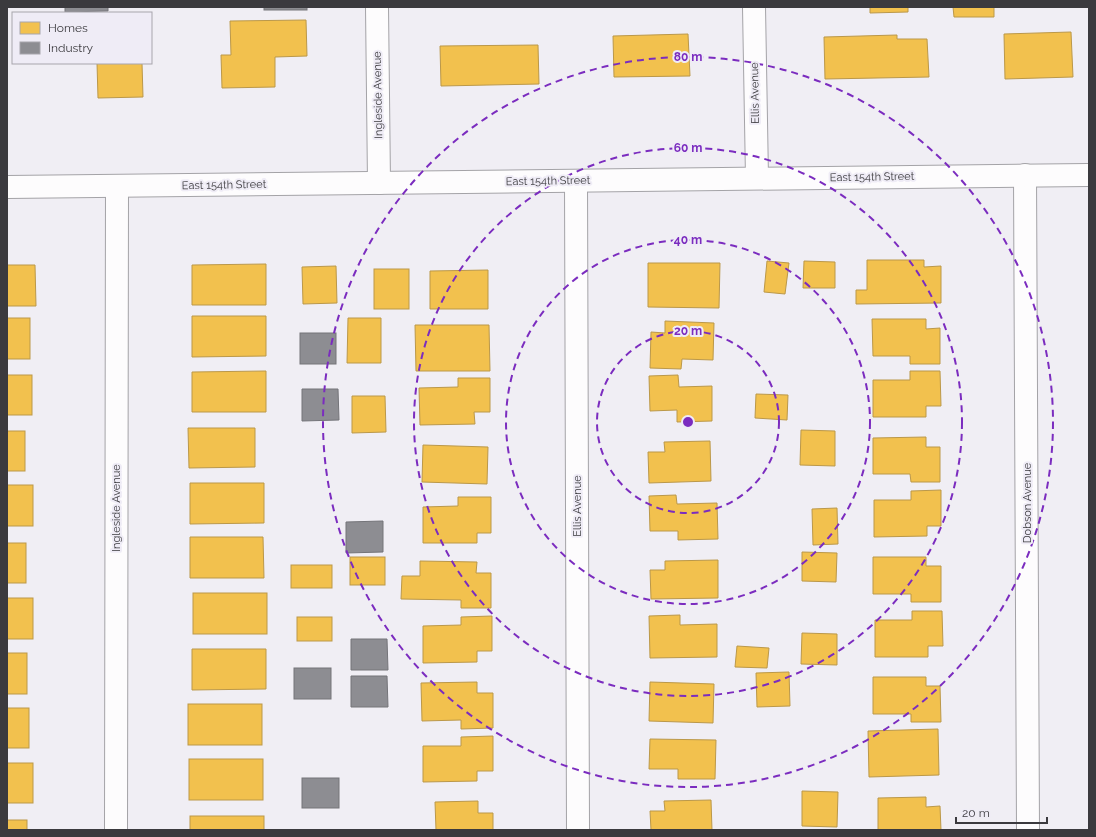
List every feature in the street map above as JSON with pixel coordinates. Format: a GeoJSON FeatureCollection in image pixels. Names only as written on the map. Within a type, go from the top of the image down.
{"type":"FeatureCollection","features":[{"type":"Feature","properties":{"kind":"street","name":"Ingleside Avenue"},"geometry":{"type":"LineString","coordinates":[[377,7],[379,183]]}},
{"type":"Feature","properties":{"kind":"street","name":"Ellis Avenue"},"geometry":{"type":"LineString","coordinates":[[754,7],[757,178]]}},
{"type":"Feature","properties":{"kind":"street","name":"Dobson Avenue"},"geometry":{"type":"LineString","coordinates":[[1025,175],[1028,830]]}},
{"type":"Feature","properties":{"kind":"street","name":"East 154th Street"},"geometry":{"type":"LineString","coordinates":[[7,187],[1089,175]]}},
{"type":"Feature","properties":{"kind":"street","name":"Ellis Avenue"},"geometry":{"type":"LineString","coordinates":[[576,181],[578,830]]}},
{"type":"Feature","properties":{"kind":"street","name":"Ingleside Avenue"},"geometry":{"type":"LineString","coordinates":[[116,830],[117,186]]}},
{"type":"Feature","properties":{"kind":"building: Homes"},"geometry":{"type":"Polygon","coordinates":[[[870,7],[908,7],[908,12],[870,13],[870,7]]]}},
{"type":"Feature","properties":{"kind":"building: Homes"},"geometry":{"type":"Polygon","coordinates":[[[953,7],[994,7],[994,17],[954,17],[953,7]]]}},
{"type":"Feature","properties":{"kind":"building: Homes"},"geometry":{"type":"Polygon","coordinates":[[[306,20],[307,56],[275,57],[275,87],[222,88],[221,55],[231,55],[230,21],[306,20]]]}},
{"type":"Feature","properties":{"kind":"building: Homes"},"geometry":{"type":"Polygon","coordinates":[[[1071,32],[1073,77],[1005,79],[1004,34],[1071,32]]]}},
{"type":"Feature","properties":{"kind":"building: Homes"},"geometry":{"type":"Polygon","coordinates":[[[688,34],[690,76],[614,77],[613,36],[688,34]]]}},
{"type":"Feature","properties":{"kind":"building: Homes"},"geometry":{"type":"Polygon","coordinates":[[[897,35],[897,39],[927,39],[929,77],[825,79],[824,37],[897,35]]]}},
{"type":"Feature","properties":{"kind":"building: Homes"},"geometry":{"type":"Polygon","coordinates":[[[538,45],[539,84],[441,86],[440,46],[538,45]]]}},
{"type":"Feature","properties":{"kind":"building: Homes"},"geometry":{"type":"Polygon","coordinates":[[[97,64],[142,64],[143,97],[98,98],[97,64]]]}},
{"type":"Feature","properties":{"kind":"building: Homes"},"geometry":{"type":"Polygon","coordinates":[[[867,260],[924,260],[924,267],[941,266],[941,303],[856,304],[856,290],[867,290],[867,260]]]}},
{"type":"Feature","properties":{"kind":"building: Homes"},"geometry":{"type":"Polygon","coordinates":[[[767,261],[789,263],[785,294],[764,292],[767,261]]]}},
{"type":"Feature","properties":{"kind":"building: Homes"},"geometry":{"type":"Polygon","coordinates":[[[804,261],[835,262],[835,288],[803,288],[804,261]]]}},
{"type":"Feature","properties":{"kind":"building: Homes"},"geometry":{"type":"Polygon","coordinates":[[[648,263],[720,263],[719,308],[648,307],[648,263]]]}},
{"type":"Feature","properties":{"kind":"building: Homes"},"geometry":{"type":"Polygon","coordinates":[[[266,264],[266,305],[192,305],[192,265],[266,264]]]}},
{"type":"Feature","properties":{"kind":"building: Homes"},"geometry":{"type":"Polygon","coordinates":[[[7,265],[35,265],[36,306],[7,306],[7,265]]]}},
{"type":"Feature","properties":{"kind":"building: Homes"},"geometry":{"type":"Polygon","coordinates":[[[336,266],[337,303],[303,304],[302,267],[336,266]]]}},
{"type":"Feature","properties":{"kind":"building: Homes"},"geometry":{"type":"Polygon","coordinates":[[[374,269],[409,269],[409,309],[374,309],[374,269]]]}},
{"type":"Feature","properties":{"kind":"building: Homes"},"geometry":{"type":"Polygon","coordinates":[[[488,270],[488,309],[430,309],[430,271],[488,270]]]}},
{"type":"Feature","properties":{"kind":"building: Homes"},"geometry":{"type":"Polygon","coordinates":[[[192,316],[266,316],[266,356],[192,357],[192,316]]]}},
{"type":"Feature","properties":{"kind":"building: Homes"},"geometry":{"type":"Polygon","coordinates":[[[7,318],[30,318],[30,359],[7,359],[7,318]]]}},
{"type":"Feature","properties":{"kind":"building: Homes"},"geometry":{"type":"Polygon","coordinates":[[[348,318],[381,318],[381,363],[347,363],[348,318]]]}},
{"type":"Feature","properties":{"kind":"building: Homes"},"geometry":{"type":"Polygon","coordinates":[[[872,319],[926,319],[926,329],[940,328],[940,364],[910,364],[910,356],[873,356],[872,319]]]}},
{"type":"Feature","properties":{"kind":"building: Homes"},"geometry":{"type":"Polygon","coordinates":[[[665,321],[714,323],[713,360],[682,359],[681,369],[650,368],[651,332],[665,333],[665,321]]]}},
{"type":"Feature","properties":{"kind":"building: Homes"},"geometry":{"type":"Polygon","coordinates":[[[415,325],[489,325],[490,371],[416,371],[415,325]]]}},
{"type":"Feature","properties":{"kind":"building: Homes"},"geometry":{"type":"Polygon","coordinates":[[[266,371],[266,412],[192,412],[192,372],[266,371]]]}},
{"type":"Feature","properties":{"kind":"building: Homes"},"geometry":{"type":"Polygon","coordinates":[[[910,371],[940,371],[941,406],[926,406],[926,417],[873,417],[873,380],[910,380],[910,371]]]}},
{"type":"Feature","properties":{"kind":"building: Homes"},"geometry":{"type":"Polygon","coordinates":[[[7,375],[32,375],[32,415],[7,415],[7,375]]]}},
{"type":"Feature","properties":{"kind":"building: Homes"},"geometry":{"type":"Polygon","coordinates":[[[678,375],[679,387],[712,386],[712,421],[677,422],[677,410],[650,411],[649,376],[678,375]]]}},
{"type":"Feature","properties":{"kind":"building: Homes"},"geometry":{"type":"Polygon","coordinates":[[[458,378],[490,378],[490,412],[474,412],[475,424],[420,425],[419,388],[458,387],[458,378]]]}},
{"type":"Feature","properties":{"kind":"building: Homes"},"geometry":{"type":"Polygon","coordinates":[[[756,394],[788,395],[787,420],[755,418],[756,394]]]}},
{"type":"Feature","properties":{"kind":"building: Homes"},"geometry":{"type":"Polygon","coordinates":[[[352,396],[385,396],[386,432],[352,433],[352,396]]]}},
{"type":"Feature","properties":{"kind":"building: Homes"},"geometry":{"type":"Polygon","coordinates":[[[188,428],[255,428],[255,467],[189,468],[188,428]]]}},
{"type":"Feature","properties":{"kind":"building: Homes"},"geometry":{"type":"Polygon","coordinates":[[[801,430],[835,431],[835,466],[800,465],[801,430]]]}},
{"type":"Feature","properties":{"kind":"building: Homes"},"geometry":{"type":"Polygon","coordinates":[[[7,431],[25,431],[25,471],[7,471],[7,431]]]}},
{"type":"Feature","properties":{"kind":"building: Homes"},"geometry":{"type":"Polygon","coordinates":[[[926,437],[926,447],[940,447],[940,482],[911,482],[910,474],[873,474],[873,438],[926,437]]]}},
{"type":"Feature","properties":{"kind":"building: Homes"},"geometry":{"type":"Polygon","coordinates":[[[710,441],[711,481],[649,483],[648,452],[665,452],[664,442],[710,441]]]}},
{"type":"Feature","properties":{"kind":"building: Homes"},"geometry":{"type":"Polygon","coordinates":[[[423,445],[488,447],[487,484],[422,482],[423,445]]]}},
{"type":"Feature","properties":{"kind":"building: Homes"},"geometry":{"type":"Polygon","coordinates":[[[190,483],[264,483],[264,523],[190,524],[190,483]]]}},
{"type":"Feature","properties":{"kind":"building: Homes"},"geometry":{"type":"Polygon","coordinates":[[[7,485],[33,485],[33,526],[7,526],[7,485]]]}},
{"type":"Feature","properties":{"kind":"building: Homes"},"geometry":{"type":"Polygon","coordinates":[[[941,490],[941,526],[927,526],[927,536],[874,537],[874,500],[911,500],[911,491],[941,490]]]}},
{"type":"Feature","properties":{"kind":"building: Homes"},"geometry":{"type":"Polygon","coordinates":[[[676,495],[677,504],[717,503],[718,539],[678,540],[678,531],[650,531],[649,496],[676,495]]]}},
{"type":"Feature","properties":{"kind":"building: Homes"},"geometry":{"type":"Polygon","coordinates":[[[458,497],[491,497],[491,533],[477,533],[477,543],[423,543],[423,507],[458,506],[458,497]]]}},
{"type":"Feature","properties":{"kind":"building: Homes"},"geometry":{"type":"Polygon","coordinates":[[[837,508],[838,544],[813,545],[812,509],[837,508]]]}},
{"type":"Feature","properties":{"kind":"building: Homes"},"geometry":{"type":"Polygon","coordinates":[[[190,537],[263,537],[264,578],[190,578],[190,537]]]}},
{"type":"Feature","properties":{"kind":"building: Homes"},"geometry":{"type":"Polygon","coordinates":[[[7,543],[26,543],[26,583],[7,583],[7,543]]]}},
{"type":"Feature","properties":{"kind":"building: Homes"},"geometry":{"type":"Polygon","coordinates":[[[802,552],[837,553],[836,582],[802,581],[802,552]]]}},
{"type":"Feature","properties":{"kind":"building: Homes"},"geometry":{"type":"Polygon","coordinates":[[[350,557],[385,557],[385,585],[350,585],[350,557]]]}},
{"type":"Feature","properties":{"kind":"building: Homes"},"geometry":{"type":"Polygon","coordinates":[[[873,557],[926,557],[926,566],[941,566],[941,602],[911,602],[911,594],[873,594],[873,557]]]}},
{"type":"Feature","properties":{"kind":"building: Homes"},"geometry":{"type":"Polygon","coordinates":[[[718,560],[718,598],[651,599],[650,570],[665,570],[665,561],[718,560]]]}},
{"type":"Feature","properties":{"kind":"building: Homes"},"geometry":{"type":"Polygon","coordinates":[[[420,561],[477,562],[476,573],[491,573],[491,608],[461,608],[461,600],[401,599],[402,576],[420,576],[420,561]]]}},
{"type":"Feature","properties":{"kind":"building: Homes"},"geometry":{"type":"Polygon","coordinates":[[[291,565],[332,565],[332,588],[291,588],[291,565]]]}},
{"type":"Feature","properties":{"kind":"building: Homes"},"geometry":{"type":"Polygon","coordinates":[[[193,593],[267,593],[267,634],[193,634],[193,593]]]}},
{"type":"Feature","properties":{"kind":"building: Homes"},"geometry":{"type":"Polygon","coordinates":[[[7,598],[33,598],[33,639],[7,639],[7,598]]]}},
{"type":"Feature","properties":{"kind":"building: Homes"},"geometry":{"type":"Polygon","coordinates":[[[912,611],[942,611],[943,646],[928,646],[928,657],[875,657],[875,620],[912,620],[912,611]]]}},
{"type":"Feature","properties":{"kind":"building: Homes"},"geometry":{"type":"Polygon","coordinates":[[[680,615],[680,625],[717,624],[717,657],[650,658],[649,616],[680,615]]]}},
{"type":"Feature","properties":{"kind":"building: Homes"},"geometry":{"type":"Polygon","coordinates":[[[492,616],[492,651],[477,651],[477,662],[423,663],[423,626],[461,625],[461,617],[492,616]]]}},
{"type":"Feature","properties":{"kind":"building: Homes"},"geometry":{"type":"Polygon","coordinates":[[[297,617],[332,617],[332,641],[297,641],[297,617]]]}},
{"type":"Feature","properties":{"kind":"building: Homes"},"geometry":{"type":"Polygon","coordinates":[[[802,633],[837,634],[837,665],[801,664],[802,633]]]}},
{"type":"Feature","properties":{"kind":"building: Homes"},"geometry":{"type":"Polygon","coordinates":[[[737,646],[769,648],[767,668],[735,667],[737,646]]]}},
{"type":"Feature","properties":{"kind":"building: Homes"},"geometry":{"type":"Polygon","coordinates":[[[192,649],[266,649],[266,689],[192,690],[192,649]]]}},
{"type":"Feature","properties":{"kind":"building: Homes"},"geometry":{"type":"Polygon","coordinates":[[[7,653],[27,653],[27,694],[7,694],[7,653]]]}},
{"type":"Feature","properties":{"kind":"building: Homes"},"geometry":{"type":"Polygon","coordinates":[[[789,672],[790,706],[757,707],[756,673],[789,672]]]}},
{"type":"Feature","properties":{"kind":"building: Homes"},"geometry":{"type":"Polygon","coordinates":[[[873,677],[926,677],[926,686],[940,686],[941,722],[911,722],[911,714],[873,714],[873,677]]]}},
{"type":"Feature","properties":{"kind":"building: Homes"},"geometry":{"type":"Polygon","coordinates":[[[477,682],[477,693],[493,693],[493,728],[461,729],[461,720],[422,721],[421,683],[477,682]]]}},
{"type":"Feature","properties":{"kind":"building: Homes"},"geometry":{"type":"Polygon","coordinates":[[[650,682],[714,684],[713,723],[649,721],[650,682]]]}},
{"type":"Feature","properties":{"kind":"building: Homes"},"geometry":{"type":"Polygon","coordinates":[[[188,704],[262,704],[262,745],[188,745],[188,704]]]}},
{"type":"Feature","properties":{"kind":"building: Homes"},"geometry":{"type":"Polygon","coordinates":[[[7,708],[29,708],[29,748],[7,748],[7,708]]]}},
{"type":"Feature","properties":{"kind":"building: Homes"},"geometry":{"type":"Polygon","coordinates":[[[938,729],[939,775],[869,777],[868,731],[938,729]]]}},
{"type":"Feature","properties":{"kind":"building: Homes"},"geometry":{"type":"Polygon","coordinates":[[[493,736],[493,771],[477,771],[477,781],[423,782],[423,746],[461,746],[461,737],[493,736]]]}},
{"type":"Feature","properties":{"kind":"building: Homes"},"geometry":{"type":"Polygon","coordinates":[[[650,739],[716,740],[715,779],[678,779],[678,769],[649,769],[650,739]]]}},
{"type":"Feature","properties":{"kind":"building: Homes"},"geometry":{"type":"Polygon","coordinates":[[[189,759],[263,759],[263,800],[189,800],[189,759]]]}},
{"type":"Feature","properties":{"kind":"building: Homes"},"geometry":{"type":"Polygon","coordinates":[[[7,763],[33,763],[33,803],[7,803],[7,763]]]}},
{"type":"Feature","properties":{"kind":"building: Homes"},"geometry":{"type":"Polygon","coordinates":[[[802,791],[838,792],[837,827],[802,826],[802,791]]]}},
{"type":"Feature","properties":{"kind":"building: Homes"},"geometry":{"type":"Polygon","coordinates":[[[926,797],[926,807],[940,806],[941,830],[878,830],[878,798],[926,797]]]}},
{"type":"Feature","properties":{"kind":"building: Homes"},"geometry":{"type":"Polygon","coordinates":[[[711,800],[712,830],[651,830],[650,811],[665,811],[664,801],[711,800]]]}},
{"type":"Feature","properties":{"kind":"building: Homes"},"geometry":{"type":"Polygon","coordinates":[[[478,801],[478,813],[493,813],[493,830],[436,830],[435,802],[478,801]]]}},
{"type":"Feature","properties":{"kind":"building: Homes"},"geometry":{"type":"Polygon","coordinates":[[[190,816],[264,816],[264,830],[190,830],[190,816]]]}},
{"type":"Feature","properties":{"kind":"building: Homes"},"geometry":{"type":"Polygon","coordinates":[[[7,820],[27,820],[27,830],[7,830],[7,820]]]}},
{"type":"Feature","properties":{"kind":"building: Industry"},"geometry":{"type":"Polygon","coordinates":[[[65,7],[108,7],[108,11],[65,12],[65,7]]]}},
{"type":"Feature","properties":{"kind":"building: Industry"},"geometry":{"type":"Polygon","coordinates":[[[264,7],[307,7],[307,10],[264,10],[264,7]]]}},
{"type":"Feature","properties":{"kind":"building: Industry"},"geometry":{"type":"Polygon","coordinates":[[[300,333],[336,333],[336,364],[300,364],[300,333]]]}},
{"type":"Feature","properties":{"kind":"building: Industry"},"geometry":{"type":"Polygon","coordinates":[[[302,389],[338,389],[339,420],[302,421],[302,389]]]}},
{"type":"Feature","properties":{"kind":"building: Industry"},"geometry":{"type":"Polygon","coordinates":[[[383,521],[383,552],[346,553],[346,522],[383,521]]]}},
{"type":"Feature","properties":{"kind":"building: Industry"},"geometry":{"type":"Polygon","coordinates":[[[351,639],[387,639],[388,670],[351,670],[351,639]]]}},
{"type":"Feature","properties":{"kind":"building: Industry"},"geometry":{"type":"Polygon","coordinates":[[[294,668],[331,668],[331,699],[294,699],[294,668]]]}},
{"type":"Feature","properties":{"kind":"building: Industry"},"geometry":{"type":"Polygon","coordinates":[[[351,676],[387,676],[388,707],[351,707],[351,676]]]}},
{"type":"Feature","properties":{"kind":"building: Industry"},"geometry":{"type":"Polygon","coordinates":[[[302,778],[339,778],[339,808],[302,808],[302,778]]]}}]}
